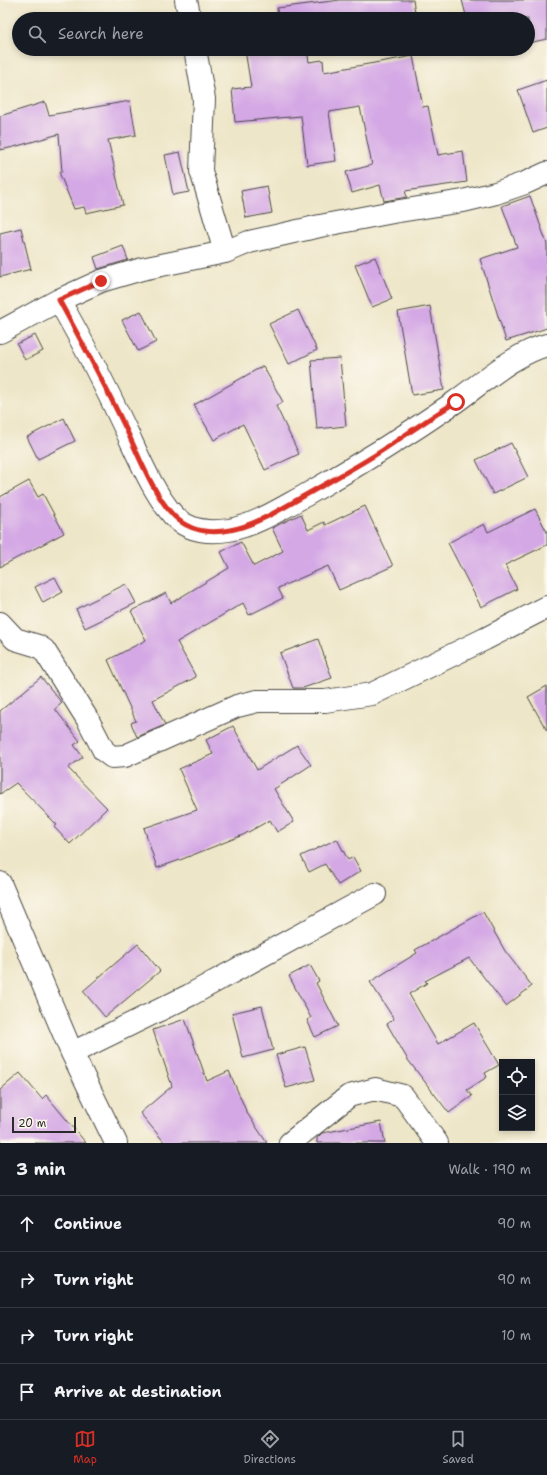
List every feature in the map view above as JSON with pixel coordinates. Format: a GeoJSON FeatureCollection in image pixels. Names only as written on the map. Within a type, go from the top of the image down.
{"type":"FeatureCollection","features":[{"type":"Feature","properties":{"kind":"street"},"geometry":{"type":"LineString","coordinates":[[186,0],[189,12]]}},
{"type":"Feature","properties":{"kind":"street"},"geometry":{"type":"LineString","coordinates":[[196,56],[204,99],[201,171],[225,252]]}},
{"type":"Feature","properties":{"kind":"street"},"geometry":{"type":"LineString","coordinates":[[0,332],[59,300],[101,281],[135,271],[225,252],[249,242],[320,226],[393,212],[463,201],[496,193],[525,183],[547,173]]}},
{"type":"Feature","properties":{"kind":"street"},"geometry":{"type":"LineString","coordinates":[[59,300],[81,339],[148,476],[164,503],[174,516],[185,525],[199,530],[214,532],[231,530],[253,523],[280,509],[382,451],[456,402],[506,365],[523,355],[547,345]]}},
{"type":"Feature","properties":{"kind":"street"},"geometry":{"type":"LineString","coordinates":[[0,623],[14,639],[38,646],[44,650],[88,720],[104,751],[112,758],[125,756],[237,706],[257,700],[325,701],[372,694],[547,607]]}},
{"type":"Feature","properties":{"kind":"street"},"geometry":{"type":"LineString","coordinates":[[0,883],[72,1053],[116,1143]]}},
{"type":"Feature","properties":{"kind":"street"},"geometry":{"type":"LineString","coordinates":[[72,1053],[190,995],[375,894]]}},
{"type":"Feature","properties":{"kind":"street"},"geometry":{"type":"LineString","coordinates":[[290,1143],[349,1096],[375,1089],[402,1096],[438,1143]]}},
{"type":"Feature","properties":{"kind":"building"},"geometry":{"type":"Polygon","coordinates":[[[340,0],[413,0],[415,12],[277,12],[277,8],[340,0]]]}},
{"type":"Feature","properties":{"kind":"building"},"geometry":{"type":"Polygon","coordinates":[[[462,0],[547,0],[547,39],[535,42],[535,12],[465,12],[462,0]]]}},
{"type":"Feature","properties":{"kind":"building"},"geometry":{"type":"Polygon","coordinates":[[[246,56],[308,56],[309,62],[323,60],[324,72],[413,56],[423,107],[428,106],[438,155],[463,151],[467,182],[405,191],[407,197],[384,201],[380,185],[352,193],[346,172],[372,165],[360,107],[329,112],[336,161],[307,165],[301,116],[235,122],[232,89],[251,87],[246,56]]]}},
{"type":"Feature","properties":{"kind":"building"},"geometry":{"type":"Polygon","coordinates":[[[547,80],[547,128],[533,133],[518,90],[547,80]]]}},
{"type":"Feature","properties":{"kind":"building"},"geometry":{"type":"Polygon","coordinates":[[[130,101],[136,135],[108,140],[123,205],[86,213],[84,207],[74,209],[59,172],[62,172],[59,134],[0,150],[0,116],[45,102],[49,115],[130,101]]]}},
{"type":"Feature","properties":{"kind":"building"},"geometry":{"type":"Polygon","coordinates":[[[180,152],[189,192],[173,195],[165,155],[180,152]]]}},
{"type":"Feature","properties":{"kind":"building"},"geometry":{"type":"Polygon","coordinates":[[[267,186],[272,213],[246,218],[241,191],[267,186]]]}},
{"type":"Feature","properties":{"kind":"building"},"geometry":{"type":"Polygon","coordinates":[[[530,196],[547,244],[547,328],[506,341],[480,259],[517,247],[502,206],[530,196]]]}},
{"type":"Feature","properties":{"kind":"building"},"geometry":{"type":"Polygon","coordinates":[[[21,228],[31,269],[0,277],[0,233],[21,228]]]}},
{"type":"Feature","properties":{"kind":"building"},"geometry":{"type":"Polygon","coordinates":[[[123,246],[128,260],[98,269],[94,257],[123,246]]]}},
{"type":"Feature","properties":{"kind":"building"},"geometry":{"type":"Polygon","coordinates":[[[375,257],[392,299],[372,307],[355,265],[375,257]]]}},
{"type":"Feature","properties":{"kind":"building"},"geometry":{"type":"Polygon","coordinates":[[[430,306],[444,390],[412,395],[398,312],[430,306]]]}},
{"type":"Feature","properties":{"kind":"building"},"geometry":{"type":"Polygon","coordinates":[[[298,310],[317,350],[289,364],[269,324],[298,310]]]}},
{"type":"Feature","properties":{"kind":"building"},"geometry":{"type":"Polygon","coordinates":[[[141,311],[156,342],[138,351],[122,320],[141,311]]]}},
{"type":"Feature","properties":{"kind":"building"},"geometry":{"type":"Polygon","coordinates":[[[35,335],[43,351],[25,360],[17,344],[35,335]]]}},
{"type":"Feature","properties":{"kind":"building"},"geometry":{"type":"Polygon","coordinates":[[[340,358],[346,426],[317,429],[311,360],[340,358]]]}},
{"type":"Feature","properties":{"kind":"building"},"geometry":{"type":"Polygon","coordinates":[[[263,366],[283,402],[276,406],[299,454],[265,470],[243,424],[214,440],[194,405],[263,366]]]}},
{"type":"Feature","properties":{"kind":"building"},"geometry":{"type":"Polygon","coordinates":[[[64,418],[75,441],[38,459],[27,437],[64,418]]]}},
{"type":"Feature","properties":{"kind":"building"},"geometry":{"type":"Polygon","coordinates":[[[511,443],[528,477],[493,494],[476,460],[511,443]]]}},
{"type":"Feature","properties":{"kind":"building"},"geometry":{"type":"Polygon","coordinates":[[[29,481],[38,497],[43,494],[64,533],[0,567],[0,497],[29,481]]]}},
{"type":"Feature","properties":{"kind":"building"},"geometry":{"type":"Polygon","coordinates":[[[365,506],[393,566],[339,590],[328,566],[278,588],[283,598],[249,615],[243,603],[177,642],[196,677],[153,700],[165,725],[137,737],[131,723],[136,721],[108,660],[146,640],[131,611],[166,593],[171,603],[229,568],[221,552],[241,542],[254,566],[283,551],[272,528],[301,514],[308,530],[324,522],[325,525],[365,506]]]}},
{"type":"Feature","properties":{"kind":"building"},"geometry":{"type":"Polygon","coordinates":[[[535,509],[547,532],[547,545],[505,565],[517,589],[481,607],[448,543],[484,524],[488,532],[535,509]]]}},
{"type":"Feature","properties":{"kind":"building"},"geometry":{"type":"Polygon","coordinates":[[[55,577],[63,592],[43,603],[35,587],[55,577]]]}},
{"type":"Feature","properties":{"kind":"building"},"geometry":{"type":"Polygon","coordinates":[[[126,584],[136,603],[85,628],[76,609],[126,584]]]}},
{"type":"Feature","properties":{"kind":"building"},"geometry":{"type":"Polygon","coordinates":[[[318,639],[332,678],[303,688],[293,688],[280,653],[318,639]]]}},
{"type":"Feature","properties":{"kind":"building"},"geometry":{"type":"Polygon","coordinates":[[[41,677],[62,703],[55,709],[80,741],[74,745],[83,757],[68,768],[107,808],[70,844],[54,827],[57,825],[16,783],[0,794],[0,711],[41,677]]]}},
{"type":"Feature","properties":{"kind":"building"},"geometry":{"type":"Polygon","coordinates":[[[547,686],[547,731],[528,697],[547,686]]]}},
{"type":"Feature","properties":{"kind":"building"},"geometry":{"type":"Polygon","coordinates":[[[233,726],[257,770],[297,745],[311,765],[274,789],[294,822],[277,832],[270,820],[243,835],[157,868],[144,828],[197,810],[179,769],[213,754],[206,740],[233,726]]]}},
{"type":"Feature","properties":{"kind":"building"},"geometry":{"type":"Polygon","coordinates":[[[337,839],[348,860],[353,857],[361,871],[338,885],[325,864],[309,872],[301,856],[337,839]]]}},
{"type":"Feature","properties":{"kind":"building"},"geometry":{"type":"Polygon","coordinates":[[[483,912],[505,951],[532,986],[506,1006],[469,958],[425,981],[427,983],[409,994],[438,1044],[474,1023],[499,1065],[485,1073],[487,1077],[467,1090],[472,1096],[449,1113],[408,1060],[387,1024],[394,1019],[370,982],[417,953],[415,950],[483,912]]]}},
{"type":"Feature","properties":{"kind":"building"},"geometry":{"type":"Polygon","coordinates":[[[138,944],[160,971],[105,1017],[83,991],[138,944]]]}},
{"type":"Feature","properties":{"kind":"building"},"geometry":{"type":"Polygon","coordinates":[[[310,965],[319,981],[316,983],[338,1026],[315,1037],[307,1020],[311,1018],[289,976],[310,965]]]}},
{"type":"Feature","properties":{"kind":"building"},"geometry":{"type":"Polygon","coordinates":[[[262,1006],[273,1050],[243,1058],[232,1013],[262,1006]]]}},
{"type":"Feature","properties":{"kind":"building"},"geometry":{"type":"Polygon","coordinates":[[[185,1019],[207,1081],[229,1071],[247,1113],[267,1143],[165,1143],[140,1113],[172,1086],[153,1030],[185,1019]]]}},
{"type":"Feature","properties":{"kind":"building"},"geometry":{"type":"Polygon","coordinates":[[[305,1047],[315,1080],[286,1088],[276,1055],[305,1047]]]}},
{"type":"Feature","properties":{"kind":"building"},"geometry":{"type":"Polygon","coordinates":[[[20,1073],[42,1099],[46,1095],[86,1143],[0,1143],[0,1090],[20,1073]]]}},
{"type":"Feature","properties":{"kind":"building"},"geometry":{"type":"Polygon","coordinates":[[[381,1122],[385,1143],[317,1143],[317,1138],[322,1133],[381,1122]]]}},
{"type":"Feature","properties":{"kind":"route"},"geometry":{"type":"LineString","coordinates":[[101,281],[59,300],[81,339],[117,410],[148,476],[164,503],[174,516],[185,525],[199,530],[214,532],[231,530],[253,523],[382,451],[456,402]]}}]}
